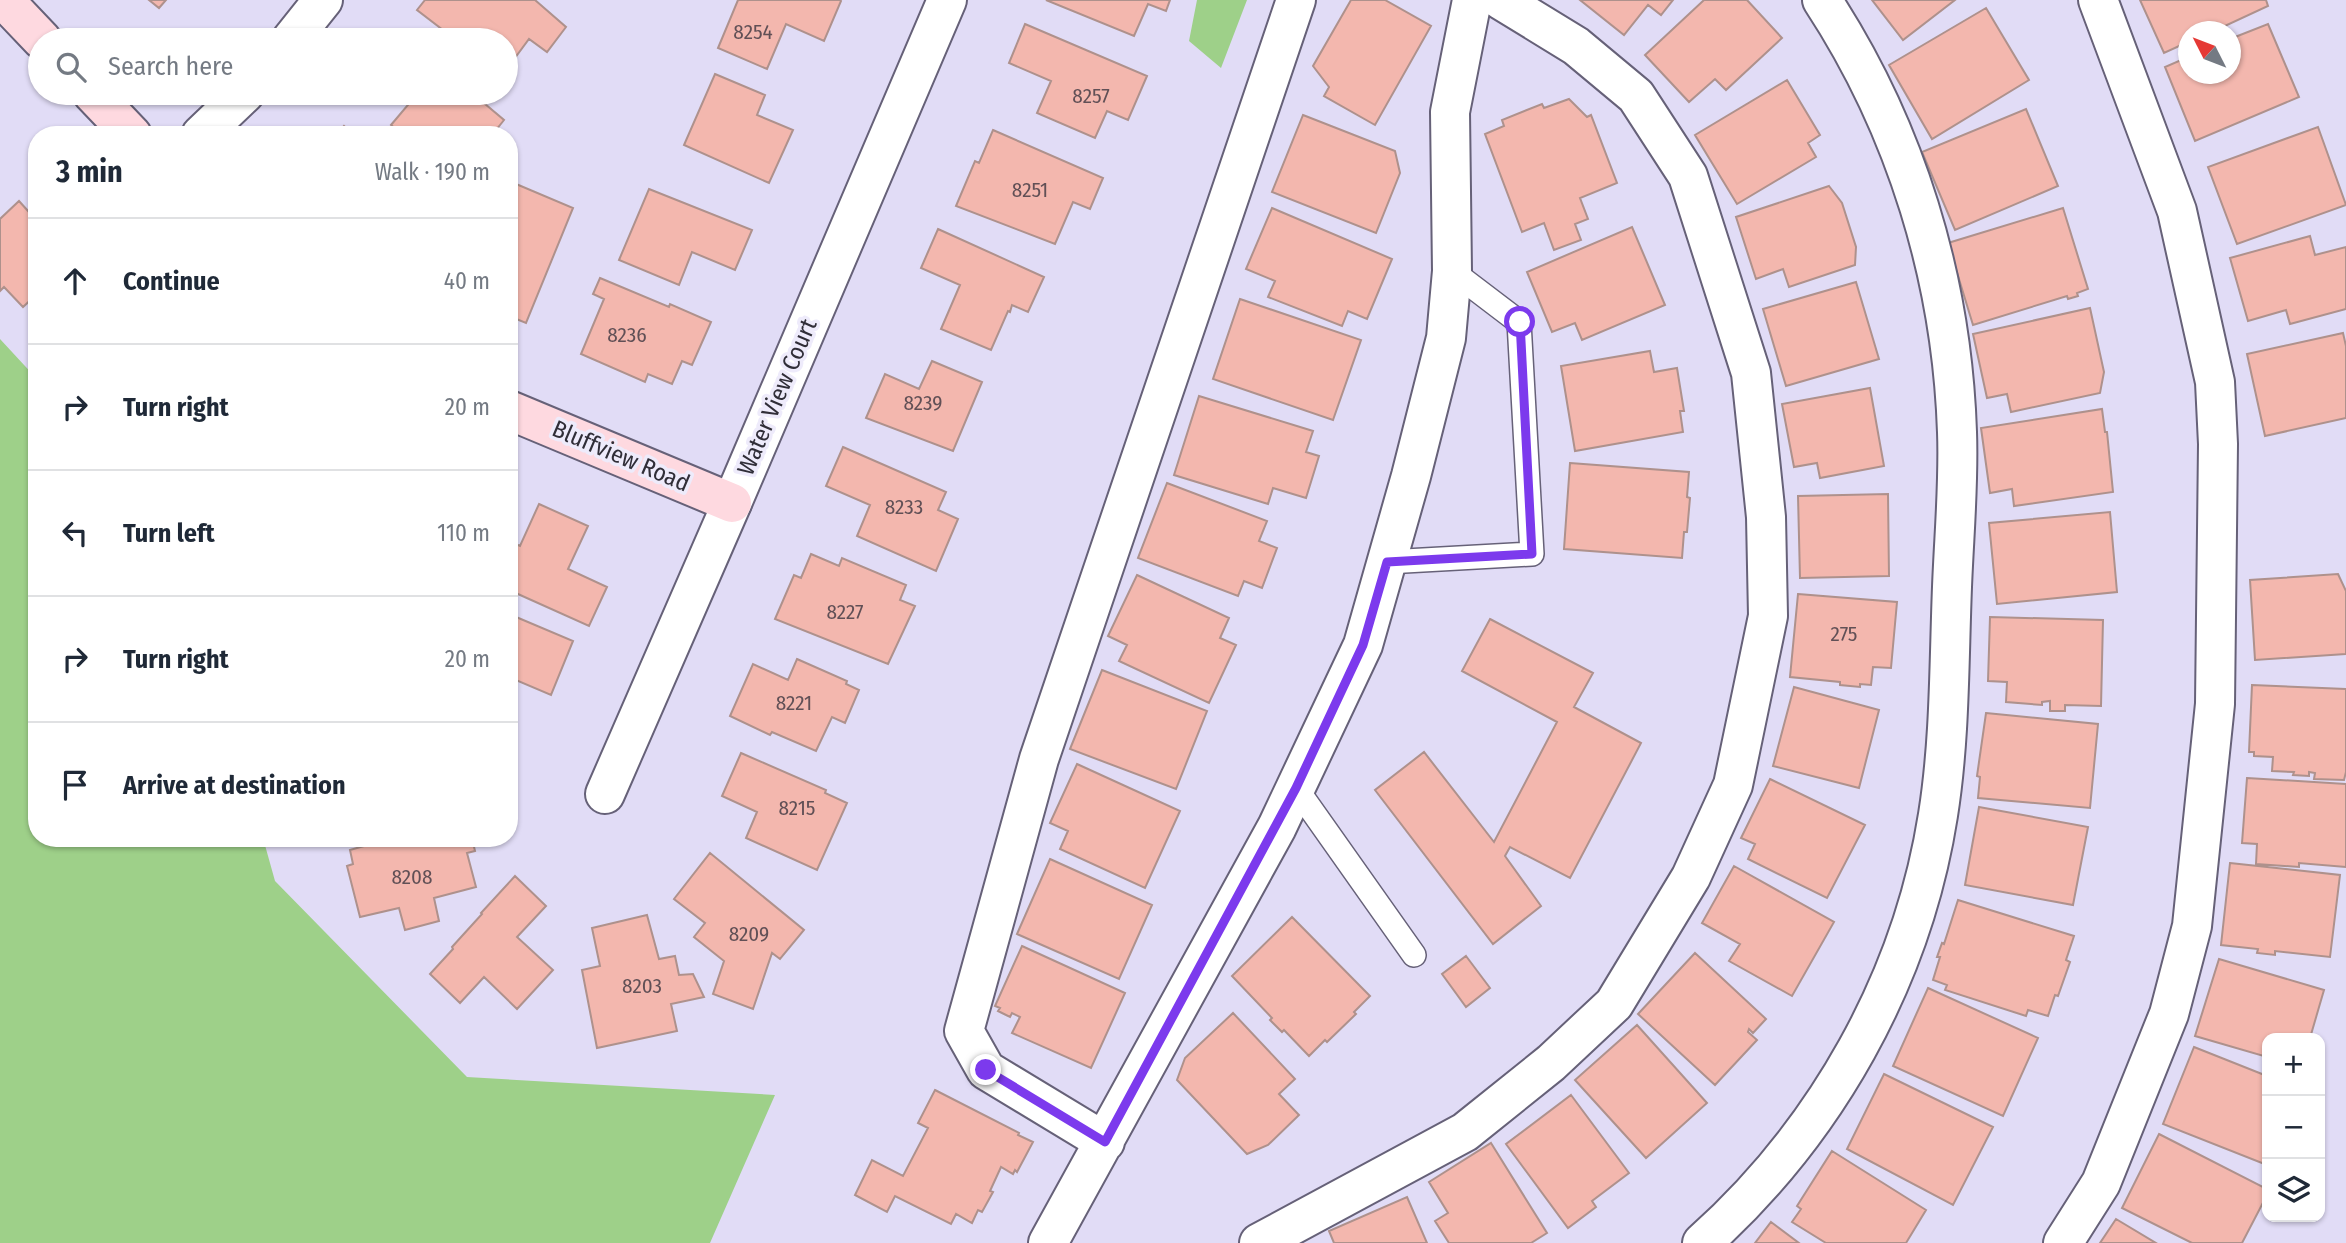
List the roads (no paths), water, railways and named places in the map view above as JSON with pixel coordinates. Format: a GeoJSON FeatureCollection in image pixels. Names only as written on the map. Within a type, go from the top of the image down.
{"type":"FeatureCollection","features":[{"type":"Feature","properties":{"kind":"street"},"geometry":{"type":"LineString","coordinates":[[4,0],[31,28]]}},
{"type":"Feature","properties":{"kind":"street"},"geometry":{"type":"LineString","coordinates":[[301,28],[323,0]]}},
{"type":"Feature","properties":{"kind":"street","name":"Water View Court"},"geometry":{"type":"LineString","coordinates":[[605,794],[947,0]]}},
{"type":"Feature","properties":{"kind":"street"},"geometry":{"type":"LineString","coordinates":[[1105,1142],[986,1070],[964,1031],[1039,759],[1296,0]]}},
{"type":"Feature","properties":{"kind":"street"},"geometry":{"type":"LineString","coordinates":[[1048,1243],[1296,788],[1363,645],[1446,338],[1452,271],[1450,111],[1472,0]]}},
{"type":"Feature","properties":{"kind":"street"},"geometry":{"type":"LineString","coordinates":[[1259,1243],[1465,1132],[1551,1063],[1614,1004],[1691,877],[1733,785],[1768,616],[1766,517],[1751,373],[1688,176],[1636,96],[1576,46],[1500,0]]}},
{"type":"Feature","properties":{"kind":"street"},"geometry":{"type":"LineString","coordinates":[[1702,1243],[1764,1182],[1799,1140],[1858,1049],[1886,993],[1908,936],[1925,876],[1938,816],[1945,755],[1958,435],[1953,362],[1941,290],[1924,220],[1901,152],[1872,86],[1822,0]]}},
{"type":"Feature","properties":{"kind":"street"},"geometry":{"type":"LineString","coordinates":[[2063,1243],[2101,1183],[2169,1014],[2192,926],[2215,704],[2218,444],[2215,382],[2177,211],[2098,0]]}},
{"type":"Feature","properties":{"kind":"street"},"geometry":{"type":"LineString","coordinates":[[103,105],[123,126]]}},
{"type":"Feature","properties":{"kind":"street"},"geometry":{"type":"LineString","coordinates":[[210,126],[232,105]]}},
{"type":"Feature","properties":{"kind":"street","name":"Bluffview Road"},"geometry":{"type":"LineString","coordinates":[[518,414],[732,503]]}},
{"type":"Feature","properties":{"kind":"lane"},"geometry":{"type":"LineString","coordinates":[[1387,562],[1532,554],[1520,322],[1452,271]]}},
{"type":"Feature","properties":{"kind":"lane"},"geometry":{"type":"LineString","coordinates":[[1296,788],[1414,955]]}}]}
